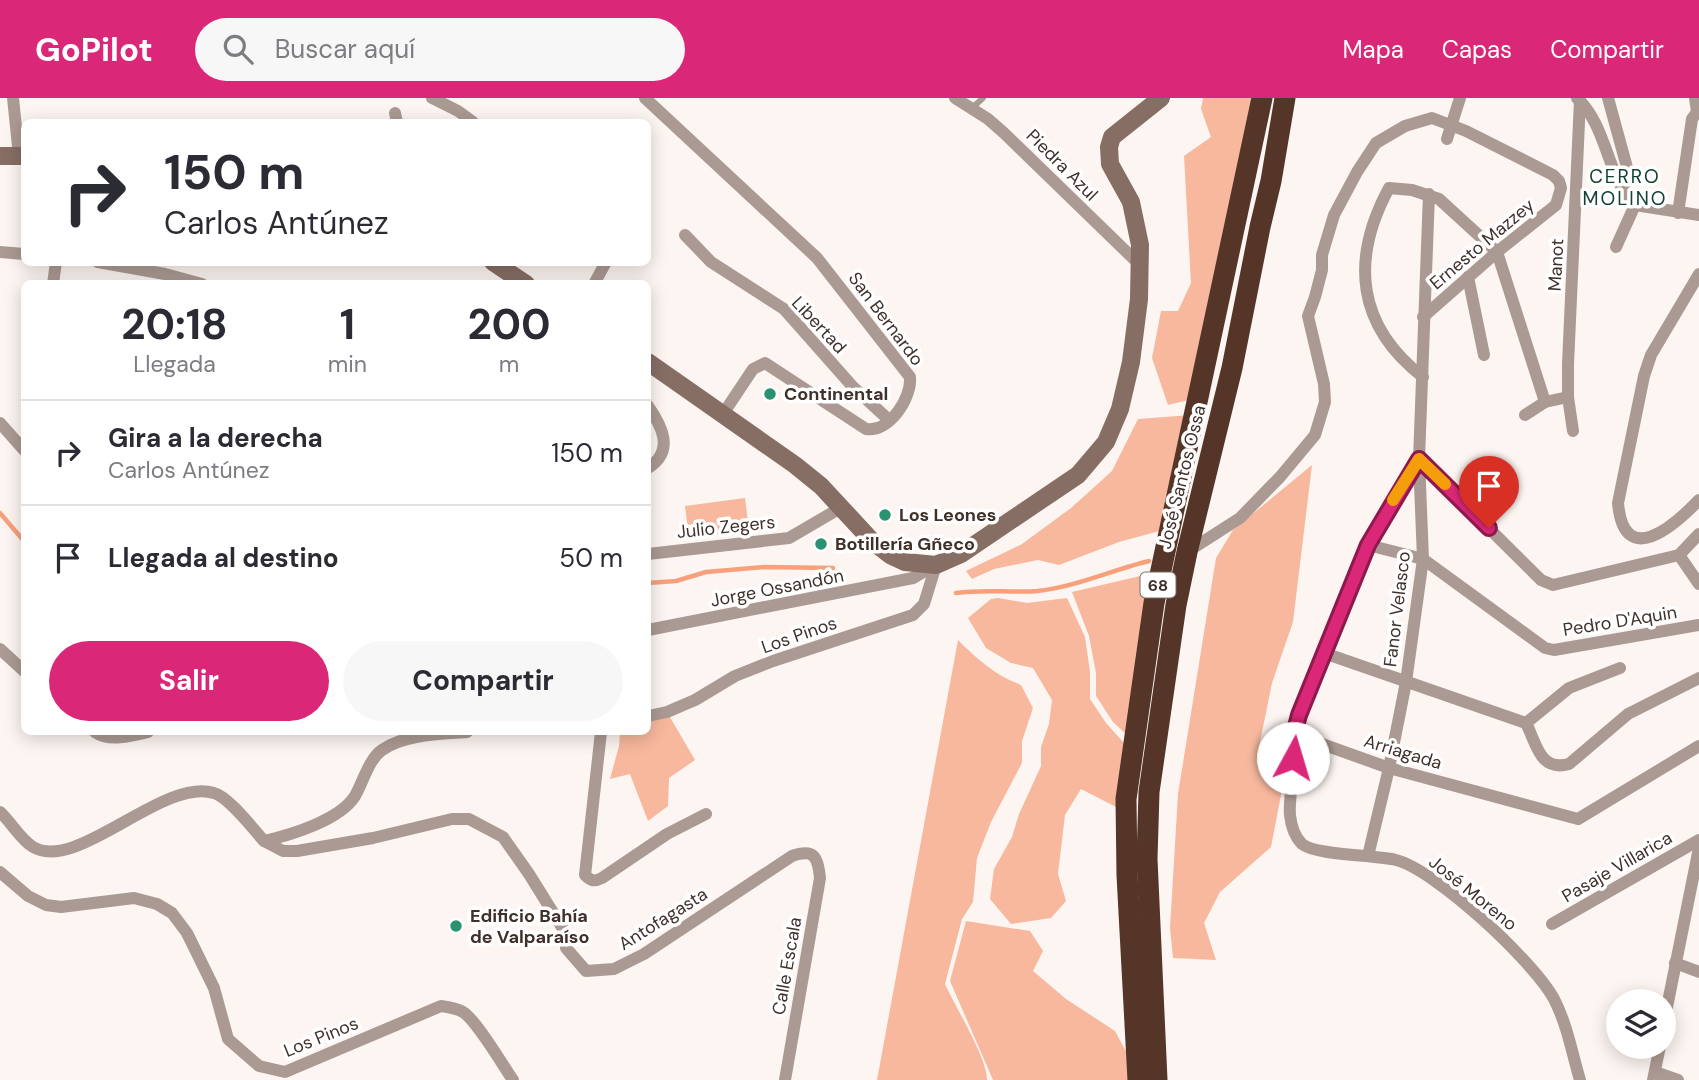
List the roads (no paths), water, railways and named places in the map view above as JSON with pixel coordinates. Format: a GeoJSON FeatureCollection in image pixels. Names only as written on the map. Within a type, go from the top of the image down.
{"type":"FeatureCollection","features":[{"type":"Feature","properties":{"kind":"highway","name":"José Santos Ossa"},"geometry":{"type":"LineString","coordinates":[[1138,1080],[1126,875],[1126,799],[1154,603],[1262,98]]}},
{"type":"Feature","properties":{"kind":"highway","name":"José Santos Ossa"},"geometry":{"type":"LineString","coordinates":[[1157,1080],[1147,859],[1149,792],[1186,552],[1232,368],[1271,181],[1285,98]]}},
{"type":"Feature","properties":{"kind":"main road"},"geometry":{"type":"LineString","coordinates":[[651,364],[795,465],[842,507],[872,541],[890,555],[905,562],[936,565],[961,554],[1078,475],[1105,442],[1117,419],[1129,376],[1139,299],[1140,245],[1131,202],[1110,164],[1109,148],[1112,136],[1161,98]]}},
{"type":"Feature","properties":{"kind":"main road"},"geometry":{"type":"LineString","coordinates":[[0,156],[21,156]]}},
{"type":"Feature","properties":{"kind":"main road"},"geometry":{"type":"LineString","coordinates":[[499,266],[520,280]]}},
{"type":"Feature","properties":{"kind":"street"},"geometry":{"type":"LineString","coordinates":[[13,98],[21,150]]}},
{"type":"Feature","properties":{"kind":"street"},"geometry":{"type":"LineString","coordinates":[[432,98],[468,119]]}},
{"type":"Feature","properties":{"kind":"street","name":"San Bernardo"},"geometry":{"type":"LineString","coordinates":[[645,98],[817,258],[907,370],[910,389],[889,420]]}},
{"type":"Feature","properties":{"kind":"street","name":"Piedra Azul"},"geometry":{"type":"LineString","coordinates":[[955,98],[972,107],[1004,133],[1139,264]]}},
{"type":"Feature","properties":{"kind":"street"},"geometry":{"type":"LineString","coordinates":[[1447,139],[1460,98]]}},
{"type":"Feature","properties":{"kind":"street"},"geometry":{"type":"LineString","coordinates":[[1608,98],[1628,171],[1623,188]]}},
{"type":"Feature","properties":{"kind":"street"},"geometry":{"type":"LineString","coordinates":[[1678,213],[1692,119],[1698,112],[1695,98]]}},
{"type":"Feature","properties":{"kind":"street"},"geometry":{"type":"LineString","coordinates":[[1578,99],[1597,124],[1623,188],[1635,205],[1699,215]]}},
{"type":"Feature","properties":{"kind":"street","name":"Manot"},"geometry":{"type":"LineString","coordinates":[[1573,431],[1568,397],[1578,99]]}},
{"type":"Feature","properties":{"kind":"street","name":"Ernesto Mazzey"},"geometry":{"type":"LineString","coordinates":[[1186,552],[1240,518],[1280,477],[1315,435],[1325,402],[1324,384],[1308,316],[1334,215],[1376,144],[1405,125],[1432,118],[1553,175],[1559,181],[1560,196],[1556,205],[1423,317]]}},
{"type":"Feature","properties":{"kind":"street"},"geometry":{"type":"LineString","coordinates":[[1423,377],[1402,361],[1388,345],[1371,312],[1367,296],[1364,271],[1367,249],[1379,209],[1389,188],[1412,190],[1439,199],[1497,252],[1545,402]]}},
{"type":"Feature","properties":{"kind":"street","name":"Fanor Velasco"},"geometry":{"type":"LineString","coordinates":[[1368,856],[1406,682],[1423,559],[1419,459],[1429,194]]}},
{"type":"Feature","properties":{"kind":"street","name":"Ernesto Mazzey"},"geometry":{"type":"LineString","coordinates":[[1560,196],[1575,215]]}},
{"type":"Feature","properties":{"kind":"street"},"geometry":{"type":"LineString","coordinates":[[1616,247],[1635,205]]}},
{"type":"Feature","properties":{"kind":"street","name":"Libertad"},"geometry":{"type":"LineString","coordinates":[[685,235],[711,262],[784,309],[853,387],[889,420]]}},
{"type":"Feature","properties":{"kind":"street"},"geometry":{"type":"LineString","coordinates":[[0,252],[21,254]]}},
{"type":"Feature","properties":{"kind":"street"},"geometry":{"type":"LineString","coordinates":[[114,266],[164,279]]}},
{"type":"Feature","properties":{"kind":"street"},"geometry":{"type":"LineString","coordinates":[[1699,274],[1651,355],[1644,376],[1618,503],[1620,520],[1624,529],[1631,534],[1640,538],[1650,537],[1672,527],[1699,500]]}},
{"type":"Feature","properties":{"kind":"street"},"geometry":{"type":"LineString","coordinates":[[1468,277],[1484,355]]}},
{"type":"Feature","properties":{"kind":"street"},"geometry":{"type":"LineString","coordinates":[[723,414],[753,369],[765,363],[866,429],[880,429],[889,420]]}},
{"type":"Feature","properties":{"kind":"street"},"geometry":{"type":"LineString","coordinates":[[1525,415],[1545,402],[1568,397]]}},
{"type":"Feature","properties":{"kind":"street"},"geometry":{"type":"LineString","coordinates":[[651,410],[664,436],[664,448],[651,465]]}},
{"type":"Feature","properties":{"kind":"street"},"geometry":{"type":"LineString","coordinates":[[0,423],[21,447]]}},
{"type":"Feature","properties":{"kind":"street"},"geometry":{"type":"LineString","coordinates":[[1419,459],[1541,580],[1553,585],[1679,555],[1699,534]]}},
{"type":"Feature","properties":{"kind":"street","name":"José Moreno"},"geometry":{"type":"LineString","coordinates":[[1419,459],[1368,545],[1299,715],[1294,734],[1289,814],[1295,834],[1307,847],[1404,863],[1432,879],[1526,962],[1555,1001],[1564,1022],[1580,1080]]}},
{"type":"Feature","properties":{"kind":"street","name":"Julio Zegers"},"geometry":{"type":"LineString","coordinates":[[651,554],[789,538],[842,507]]}},
{"type":"Feature","properties":{"kind":"street","name":"Pedro D'Aquin"},"geometry":{"type":"LineString","coordinates":[[1368,545],[1423,559],[1545,648],[1554,650],[1699,625]]}},
{"type":"Feature","properties":{"kind":"street"},"geometry":{"type":"LineString","coordinates":[[890,555],[912,578]]}},
{"type":"Feature","properties":{"kind":"street"},"geometry":{"type":"LineString","coordinates":[[1679,555],[1699,584]]}},
{"type":"Feature","properties":{"kind":"street","name":"Jorge Ossandón"},"geometry":{"type":"LineString","coordinates":[[651,629],[912,578],[936,565]]}},
{"type":"Feature","properties":{"kind":"street","name":"Los Pinos"},"geometry":{"type":"LineString","coordinates":[[651,715],[686,704],[735,676],[772,661],[913,615],[924,604],[936,565]]}},
{"type":"Feature","properties":{"kind":"street"},"geometry":{"type":"LineString","coordinates":[[0,649],[21,668]]}},
{"type":"Feature","properties":{"kind":"street"},"geometry":{"type":"LineString","coordinates":[[1324,653],[1526,723],[1544,761],[1550,766],[1569,764],[1628,714],[1699,678]]}},
{"type":"Feature","properties":{"kind":"street"},"geometry":{"type":"LineString","coordinates":[[1526,723],[1569,688],[1620,668]]}},
{"type":"Feature","properties":{"kind":"street","name":"Arriagada"},"geometry":{"type":"LineString","coordinates":[[1294,734],[1389,768],[1578,820],[1699,746]]}},
{"type":"Feature","properties":{"kind":"street"},"geometry":{"type":"LineString","coordinates":[[99,735],[135,735]]}},
{"type":"Feature","properties":{"kind":"street"},"geometry":{"type":"LineString","coordinates":[[0,812],[33,847],[49,852],[67,849],[101,834],[175,796],[215,793],[232,806],[264,841],[293,834],[335,815],[354,797],[380,751],[401,741],[445,735]]}},
{"type":"Feature","properties":{"kind":"street"},"geometry":{"type":"LineString","coordinates":[[601,735],[585,875],[592,881],[602,878],[667,834],[706,814]]}},
{"type":"Feature","properties":{"kind":"street","name":"Antofagasta"},"geometry":{"type":"LineString","coordinates":[[264,841],[283,851],[297,851],[373,838],[452,819],[469,819],[503,837],[565,932],[566,948],[586,971],[614,969],[644,954],[792,856],[806,853],[817,858]]}},
{"type":"Feature","properties":{"kind":"street","name":"Pasaje Villarica"},"geometry":{"type":"LineString","coordinates":[[1552,924],[1699,840]]}},
{"type":"Feature","properties":{"kind":"street"},"geometry":{"type":"LineString","coordinates":[[1670,989],[1694,892],[1699,848]]}},
{"type":"Feature","properties":{"kind":"street","name":"Calle Escala"},"geometry":{"type":"LineString","coordinates":[[785,1080],[820,878],[817,858]]}},
{"type":"Feature","properties":{"kind":"street","name":"Los Pinos"},"geometry":{"type":"LineString","coordinates":[[0,872],[28,896],[46,905],[61,907],[134,898],[158,904],[172,913],[187,933],[214,988],[228,1040],[259,1066],[285,1072],[441,1006],[456,1008],[466,1014],[513,1080]]}},
{"type":"Feature","properties":{"kind":"street"},"geometry":{"type":"LineString","coordinates":[[1675,963],[1699,972]]}},
{"type":"Feature","properties":{"kind":"street"},"geometry":{"type":"LineString","coordinates":[[1654,1076],[1678,1080]]}},
{"type":"Feature","properties":{"kind":"lane"},"geometry":{"type":"LineString","coordinates":[[972,107],[983,98]]}},
{"type":"Feature","properties":{"kind":"waterway"},"geometry":{"type":"LineString","coordinates":[[0,513],[21,538]]}},
{"type":"Feature","properties":{"kind":"waterway"},"geometry":{"type":"LineString","coordinates":[[956,593],[1052,589],[1149,561]]}},
{"type":"Feature","properties":{"kind":"waterway"},"geometry":{"type":"LineString","coordinates":[[651,583],[676,581],[706,572],[765,567],[833,568]]}},
{"type":"Feature","properties":{"kind":"place","name":"Continental"},"geometry":{"type":"Point","coordinates":[770,394]}},
{"type":"Feature","properties":{"kind":"place","name":"Los Leones"},"geometry":{"type":"Point","coordinates":[885,515]}},
{"type":"Feature","properties":{"kind":"place","name":"Botillería Gñeco"},"geometry":{"type":"Point","coordinates":[821,544]}},
{"type":"Feature","properties":{"kind":"place","name":"Edificio Bahía de Valparaíso"},"geometry":{"type":"Point","coordinates":[456,926]}},
{"type":"Feature","properties":{"kind":"district","name":"CERRO MOLINO"},"geometry":{"type":"Point","coordinates":[1625,187]}}]}
